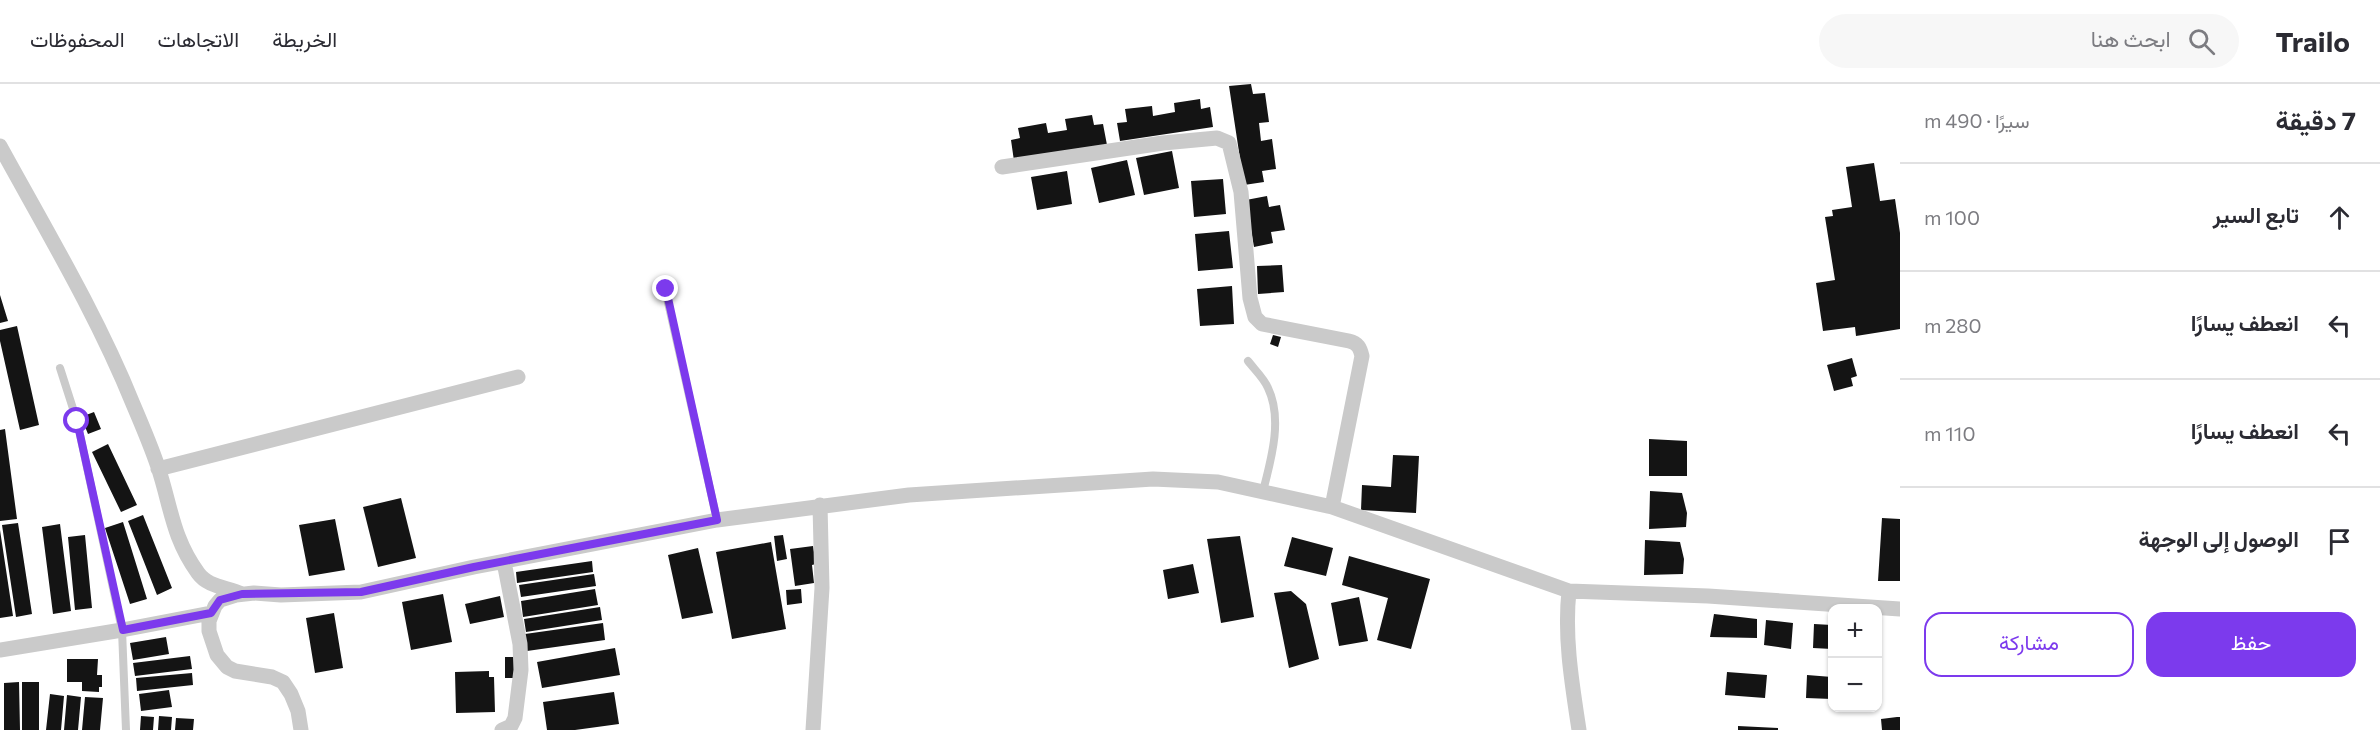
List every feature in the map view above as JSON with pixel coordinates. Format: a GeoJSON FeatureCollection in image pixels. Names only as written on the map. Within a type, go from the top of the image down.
{"type":"FeatureCollection","features":[{"type":"Feature","properties":{"kind":"street"},"geometry":{"type":"LineString","coordinates":[[1002,167],[1163,143],[1217,138],[1229,143],[1240,192],[1250,298],[1255,317],[1262,324],[1355,342],[1360,348],[1362,356],[1332,507]]}},
{"type":"Feature","properties":{"kind":"street"},"geometry":{"type":"LineString","coordinates":[[0,146],[98,329],[132,402],[158,469],[168,510],[177,534],[195,568],[209,583],[242,594]]}},
{"type":"Feature","properties":{"kind":"street"},"geometry":{"type":"LineString","coordinates":[[158,469],[518,377]]}},
{"type":"Feature","properties":{"kind":"street"},"geometry":{"type":"LineString","coordinates":[[301,730],[298,711],[283,682],[272,677],[235,671],[221,661],[209,631],[211,613],[220,600],[242,594],[361,592],[717,520],[909,495],[1153,479],[1218,482],[1332,507],[1569,591],[1708,596],[1900,609]]}},
{"type":"Feature","properties":{"kind":"street"},"geometry":{"type":"LineString","coordinates":[[813,730],[822,588],[820,505]]}},
{"type":"Feature","properties":{"kind":"street"},"geometry":{"type":"LineString","coordinates":[[502,730],[511,726],[515,718],[521,670],[520,644],[504,562]]}},
{"type":"Feature","properties":{"kind":"street"},"geometry":{"type":"LineString","coordinates":[[1569,591],[1566,612],[1568,642],[1579,730]]}},
{"type":"Feature","properties":{"kind":"street"},"geometry":{"type":"LineString","coordinates":[[0,650],[211,613]]}},
{"type":"Feature","properties":{"kind":"lane"},"geometry":{"type":"LineString","coordinates":[[666,289],[717,520]]}},
{"type":"Feature","properties":{"kind":"lane"},"geometry":{"type":"LineString","coordinates":[[1248,361],[1268,387],[1275,412],[1271,459],[1263,491]]}},
{"type":"Feature","properties":{"kind":"lane"},"geometry":{"type":"LineString","coordinates":[[60,368],[77,421],[123,630],[126,730]]}},
{"type":"Feature","properties":{"kind":"building"},"geometry":{"type":"Polygon","coordinates":[[[1251,84],[1253,94],[1265,93],[1269,122],[1259,123],[1261,141],[1272,139],[1276,169],[1262,171],[1264,182],[1244,185],[1229,86],[1251,84]]]}},
{"type":"Feature","properties":{"kind":"building"},"geometry":{"type":"Polygon","coordinates":[[[1200,99],[1201,109],[1210,107],[1213,127],[1120,141],[1117,123],[1127,122],[1125,109],[1152,106],[1153,116],[1175,112],[1174,103],[1200,99]]]}},
{"type":"Feature","properties":{"kind":"building"},"geometry":{"type":"Polygon","coordinates":[[[1092,115],[1094,125],[1103,124],[1107,145],[1014,161],[1011,140],[1020,138],[1018,128],[1046,123],[1048,133],[1067,130],[1065,119],[1092,115]]]}},
{"type":"Feature","properties":{"kind":"building"},"geometry":{"type":"Polygon","coordinates":[[[1172,151],[1179,188],[1144,195],[1136,158],[1172,151]]]}},
{"type":"Feature","properties":{"kind":"building"},"geometry":{"type":"Polygon","coordinates":[[[1127,160],[1135,195],[1099,203],[1091,168],[1127,160]]]}},
{"type":"Feature","properties":{"kind":"building"},"geometry":{"type":"Polygon","coordinates":[[[1874,163],[1880,201],[1895,199],[1900,233],[1900,329],[1856,336],[1855,327],[1823,331],[1816,283],[1835,280],[1825,217],[1833,216],[1832,210],[1852,207],[1846,167],[1874,163]]]}},
{"type":"Feature","properties":{"kind":"building"},"geometry":{"type":"Polygon","coordinates":[[[1067,171],[1072,204],[1037,210],[1031,177],[1067,171]]]}},
{"type":"Feature","properties":{"kind":"building"},"geometry":{"type":"Polygon","coordinates":[[[1223,179],[1226,214],[1194,217],[1191,181],[1223,179]]]}},
{"type":"Feature","properties":{"kind":"building"},"geometry":{"type":"Polygon","coordinates":[[[1267,196],[1269,207],[1280,205],[1285,230],[1271,232],[1273,243],[1254,247],[1246,200],[1267,196]]]}},
{"type":"Feature","properties":{"kind":"building"},"geometry":{"type":"Polygon","coordinates":[[[1229,231],[1233,268],[1198,271],[1195,234],[1229,231]]]}},
{"type":"Feature","properties":{"kind":"building"},"geometry":{"type":"Polygon","coordinates":[[[1282,265],[1284,292],[1258,294],[1257,266],[1282,265]]]}},
{"type":"Feature","properties":{"kind":"building"},"geometry":{"type":"Polygon","coordinates":[[[1232,286],[1234,324],[1200,326],[1197,289],[1232,286]]]}},
{"type":"Feature","properties":{"kind":"building"},"geometry":{"type":"Polygon","coordinates":[[[0,295],[8,321],[0,323],[0,295]]]}},
{"type":"Feature","properties":{"kind":"building"},"geometry":{"type":"Polygon","coordinates":[[[17,326],[39,425],[20,430],[0,341],[0,330],[17,326]]]}},
{"type":"Feature","properties":{"kind":"building"},"geometry":{"type":"Polygon","coordinates":[[[1273,335],[1281,337],[1278,347],[1270,344],[1273,335]]]}},
{"type":"Feature","properties":{"kind":"building"},"geometry":{"type":"Polygon","coordinates":[[[1852,358],[1857,376],[1851,378],[1853,386],[1834,391],[1827,365],[1852,358]]]}},
{"type":"Feature","properties":{"kind":"building"},"geometry":{"type":"Polygon","coordinates":[[[94,412],[101,429],[88,434],[81,417],[94,412]]]}},
{"type":"Feature","properties":{"kind":"building"},"geometry":{"type":"Polygon","coordinates":[[[5,429],[17,519],[0,521],[0,430],[5,429]]]}},
{"type":"Feature","properties":{"kind":"building"},"geometry":{"type":"Polygon","coordinates":[[[1649,439],[1687,441],[1687,476],[1649,476],[1649,439]]]}},
{"type":"Feature","properties":{"kind":"building"},"geometry":{"type":"Polygon","coordinates":[[[108,444],[137,505],[121,512],[92,452],[108,444]]]}},
{"type":"Feature","properties":{"kind":"building"},"geometry":{"type":"Polygon","coordinates":[[[1393,455],[1419,456],[1416,513],[1361,510],[1362,485],[1391,487],[1393,455]]]}},
{"type":"Feature","properties":{"kind":"building"},"geometry":{"type":"Polygon","coordinates":[[[1650,491],[1682,493],[1687,513],[1686,527],[1649,529],[1650,491]]]}},
{"type":"Feature","properties":{"kind":"building"},"geometry":{"type":"Polygon","coordinates":[[[401,498],[416,558],[378,567],[363,507],[401,498]]]}},
{"type":"Feature","properties":{"kind":"building"},"geometry":{"type":"Polygon","coordinates":[[[143,515],[172,588],[157,595],[128,521],[143,515]]]}},
{"type":"Feature","properties":{"kind":"building"},"geometry":{"type":"Polygon","coordinates":[[[1882,518],[1900,519],[1900,581],[1878,581],[1882,518]]]}},
{"type":"Feature","properties":{"kind":"building"},"geometry":{"type":"Polygon","coordinates":[[[335,519],[345,570],[309,576],[299,525],[335,519]]]}},
{"type":"Feature","properties":{"kind":"building"},"geometry":{"type":"Polygon","coordinates":[[[123,522],[147,599],[130,604],[105,528],[123,522]]]}},
{"type":"Feature","properties":{"kind":"building"},"geometry":{"type":"Polygon","coordinates":[[[18,523],[32,614],[16,617],[2,525],[18,523]]]}},
{"type":"Feature","properties":{"kind":"building"},"geometry":{"type":"Polygon","coordinates":[[[60,524],[71,611],[53,614],[42,527],[60,524]]]}},
{"type":"Feature","properties":{"kind":"building"},"geometry":{"type":"Polygon","coordinates":[[[0,530],[13,616],[0,618],[0,530]]]}},
{"type":"Feature","properties":{"kind":"building"},"geometry":{"type":"Polygon","coordinates":[[[85,535],[92,608],[75,610],[68,537],[85,535]]]}},
{"type":"Feature","properties":{"kind":"building"},"geometry":{"type":"Polygon","coordinates":[[[783,535],[787,559],[777,561],[774,536],[783,535]]]}},
{"type":"Feature","properties":{"kind":"building"},"geometry":{"type":"Polygon","coordinates":[[[1240,536],[1254,617],[1221,623],[1207,539],[1240,536]]]}},
{"type":"Feature","properties":{"kind":"building"},"geometry":{"type":"Polygon","coordinates":[[[1292,537],[1333,548],[1326,576],[1284,566],[1292,537]]]}},
{"type":"Feature","properties":{"kind":"building"},"geometry":{"type":"Polygon","coordinates":[[[1645,540],[1680,542],[1684,559],[1683,574],[1644,575],[1645,540]]]}},
{"type":"Feature","properties":{"kind":"building"},"geometry":{"type":"Polygon","coordinates":[[[771,542],[786,629],[732,639],[716,552],[771,542]]]}},
{"type":"Feature","properties":{"kind":"building"},"geometry":{"type":"Polygon","coordinates":[[[813,546],[816,564],[812,565],[814,583],[795,586],[790,549],[813,546]]]}},
{"type":"Feature","properties":{"kind":"building"},"geometry":{"type":"Polygon","coordinates":[[[698,548],[713,613],[682,619],[668,555],[698,548]]]}},
{"type":"Feature","properties":{"kind":"building"},"geometry":{"type":"Polygon","coordinates":[[[1349,556],[1430,579],[1411,649],[1377,640],[1388,598],[1342,585],[1349,556]]]}},
{"type":"Feature","properties":{"kind":"building"},"geometry":{"type":"Polygon","coordinates":[[[592,561],[593,572],[517,583],[516,572],[592,561]]]}},
{"type":"Feature","properties":{"kind":"building"},"geometry":{"type":"Polygon","coordinates":[[[1193,564],[1199,593],[1168,599],[1163,570],[1193,564]]]}},
{"type":"Feature","properties":{"kind":"building"},"geometry":{"type":"Polygon","coordinates":[[[594,574],[596,586],[521,597],[519,585],[594,574]]]}},
{"type":"Feature","properties":{"kind":"building"},"geometry":{"type":"Polygon","coordinates":[[[595,589],[598,605],[523,617],[521,601],[595,589]]]}},
{"type":"Feature","properties":{"kind":"building"},"geometry":{"type":"Polygon","coordinates":[[[801,589],[802,603],[787,605],[786,590],[801,589]]]}},
{"type":"Feature","properties":{"kind":"building"},"geometry":{"type":"Polygon","coordinates":[[[1291,591],[1306,604],[1319,659],[1289,668],[1274,593],[1291,591]]]}},
{"type":"Feature","properties":{"kind":"building"},"geometry":{"type":"Polygon","coordinates":[[[443,594],[452,642],[411,650],[402,602],[443,594]]]}},
{"type":"Feature","properties":{"kind":"building"},"geometry":{"type":"Polygon","coordinates":[[[500,596],[504,617],[470,624],[465,604],[500,596]]]}},
{"type":"Feature","properties":{"kind":"building"},"geometry":{"type":"Polygon","coordinates":[[[1359,597],[1368,641],[1339,646],[1331,603],[1359,597]]]}},
{"type":"Feature","properties":{"kind":"building"},"geometry":{"type":"Polygon","coordinates":[[[600,607],[602,620],[526,632],[524,619],[600,607]]]}},
{"type":"Feature","properties":{"kind":"building"},"geometry":{"type":"Polygon","coordinates":[[[334,613],[343,668],[315,673],[306,618],[334,613]]]}},
{"type":"Feature","properties":{"kind":"building"},"geometry":{"type":"Polygon","coordinates":[[[1714,614],[1757,619],[1757,638],[1710,637],[1714,614]]]}},
{"type":"Feature","properties":{"kind":"building"},"geometry":{"type":"Polygon","coordinates":[[[1766,620],[1793,623],[1791,649],[1764,645],[1766,620]]]}},
{"type":"Feature","properties":{"kind":"building"},"geometry":{"type":"Polygon","coordinates":[[[603,623],[605,640],[527,651],[525,634],[603,623]]]}},
{"type":"Feature","properties":{"kind":"building"},"geometry":{"type":"Polygon","coordinates":[[[1814,624],[1828,625],[1828,649],[1813,648],[1814,624]]]}},
{"type":"Feature","properties":{"kind":"building"},"geometry":{"type":"Polygon","coordinates":[[[166,637],[169,654],[133,660],[130,643],[166,637]]]}},
{"type":"Feature","properties":{"kind":"building"},"geometry":{"type":"Polygon","coordinates":[[[615,648],[620,675],[542,688],[537,662],[615,648]]]}},
{"type":"Feature","properties":{"kind":"building"},"geometry":{"type":"Polygon","coordinates":[[[190,656],[192,669],[135,676],[133,663],[190,656]]]}},
{"type":"Feature","properties":{"kind":"building"},"geometry":{"type":"Polygon","coordinates":[[[505,657],[517,657],[517,678],[505,678],[505,657]]]}},
{"type":"Feature","properties":{"kind":"building"},"geometry":{"type":"Polygon","coordinates":[[[67,659],[98,659],[97,675],[102,675],[102,687],[99,687],[99,692],[82,691],[82,682],[67,682],[67,659]]]}},
{"type":"Feature","properties":{"kind":"building"},"geometry":{"type":"Polygon","coordinates":[[[489,671],[489,677],[494,677],[495,712],[456,713],[455,672],[489,671]]]}},
{"type":"Feature","properties":{"kind":"building"},"geometry":{"type":"Polygon","coordinates":[[[1727,672],[1767,675],[1765,698],[1725,695],[1727,672]]]}},
{"type":"Feature","properties":{"kind":"building"},"geometry":{"type":"Polygon","coordinates":[[[192,673],[193,685],[137,691],[136,678],[192,673]]]}},
{"type":"Feature","properties":{"kind":"building"},"geometry":{"type":"Polygon","coordinates":[[[1807,675],[1828,677],[1828,699],[1806,698],[1807,675]]]}},
{"type":"Feature","properties":{"kind":"building"},"geometry":{"type":"Polygon","coordinates":[[[19,682],[20,730],[4,730],[4,683],[19,682]]]}},
{"type":"Feature","properties":{"kind":"building"},"geometry":{"type":"Polygon","coordinates":[[[22,682],[39,682],[39,730],[22,730],[22,682]]]}},
{"type":"Feature","properties":{"kind":"building"},"geometry":{"type":"Polygon","coordinates":[[[169,690],[172,707],[141,711],[139,694],[169,690]]]}},
{"type":"Feature","properties":{"kind":"building"},"geometry":{"type":"Polygon","coordinates":[[[614,692],[619,724],[575,730],[547,730],[543,702],[614,692]]]}},
{"type":"Feature","properties":{"kind":"building"},"geometry":{"type":"Polygon","coordinates":[[[50,694],[64,696],[61,730],[46,730],[50,694]]]}},
{"type":"Feature","properties":{"kind":"building"},"geometry":{"type":"Polygon","coordinates":[[[67,695],[81,697],[78,730],[64,730],[67,695]]]}},
{"type":"Feature","properties":{"kind":"building"},"geometry":{"type":"Polygon","coordinates":[[[85,697],[103,698],[100,730],[82,730],[85,697]]]}},
{"type":"Feature","properties":{"kind":"building"},"geometry":{"type":"Polygon","coordinates":[[[141,716],[154,717],[153,730],[140,730],[141,716]]]}},
{"type":"Feature","properties":{"kind":"building"},"geometry":{"type":"Polygon","coordinates":[[[159,716],[172,717],[171,730],[158,730],[159,716]]]}},
{"type":"Feature","properties":{"kind":"building"},"geometry":{"type":"Polygon","coordinates":[[[1900,717],[1900,730],[1882,730],[1881,719],[1900,717]]]}},
{"type":"Feature","properties":{"kind":"building"},"geometry":{"type":"Polygon","coordinates":[[[176,718],[194,719],[193,730],[175,730],[176,718]]]}},
{"type":"Feature","properties":{"kind":"building"},"geometry":{"type":"Polygon","coordinates":[[[1738,726],[1778,728],[1778,730],[1738,730],[1738,726]]]}},
{"type":"Feature","properties":{"kind":"route"},"geometry":{"type":"LineString","coordinates":[[77,421],[123,630],[211,613],[220,600],[236,595],[361,592],[474,567],[717,520],[666,289]]}}]}
